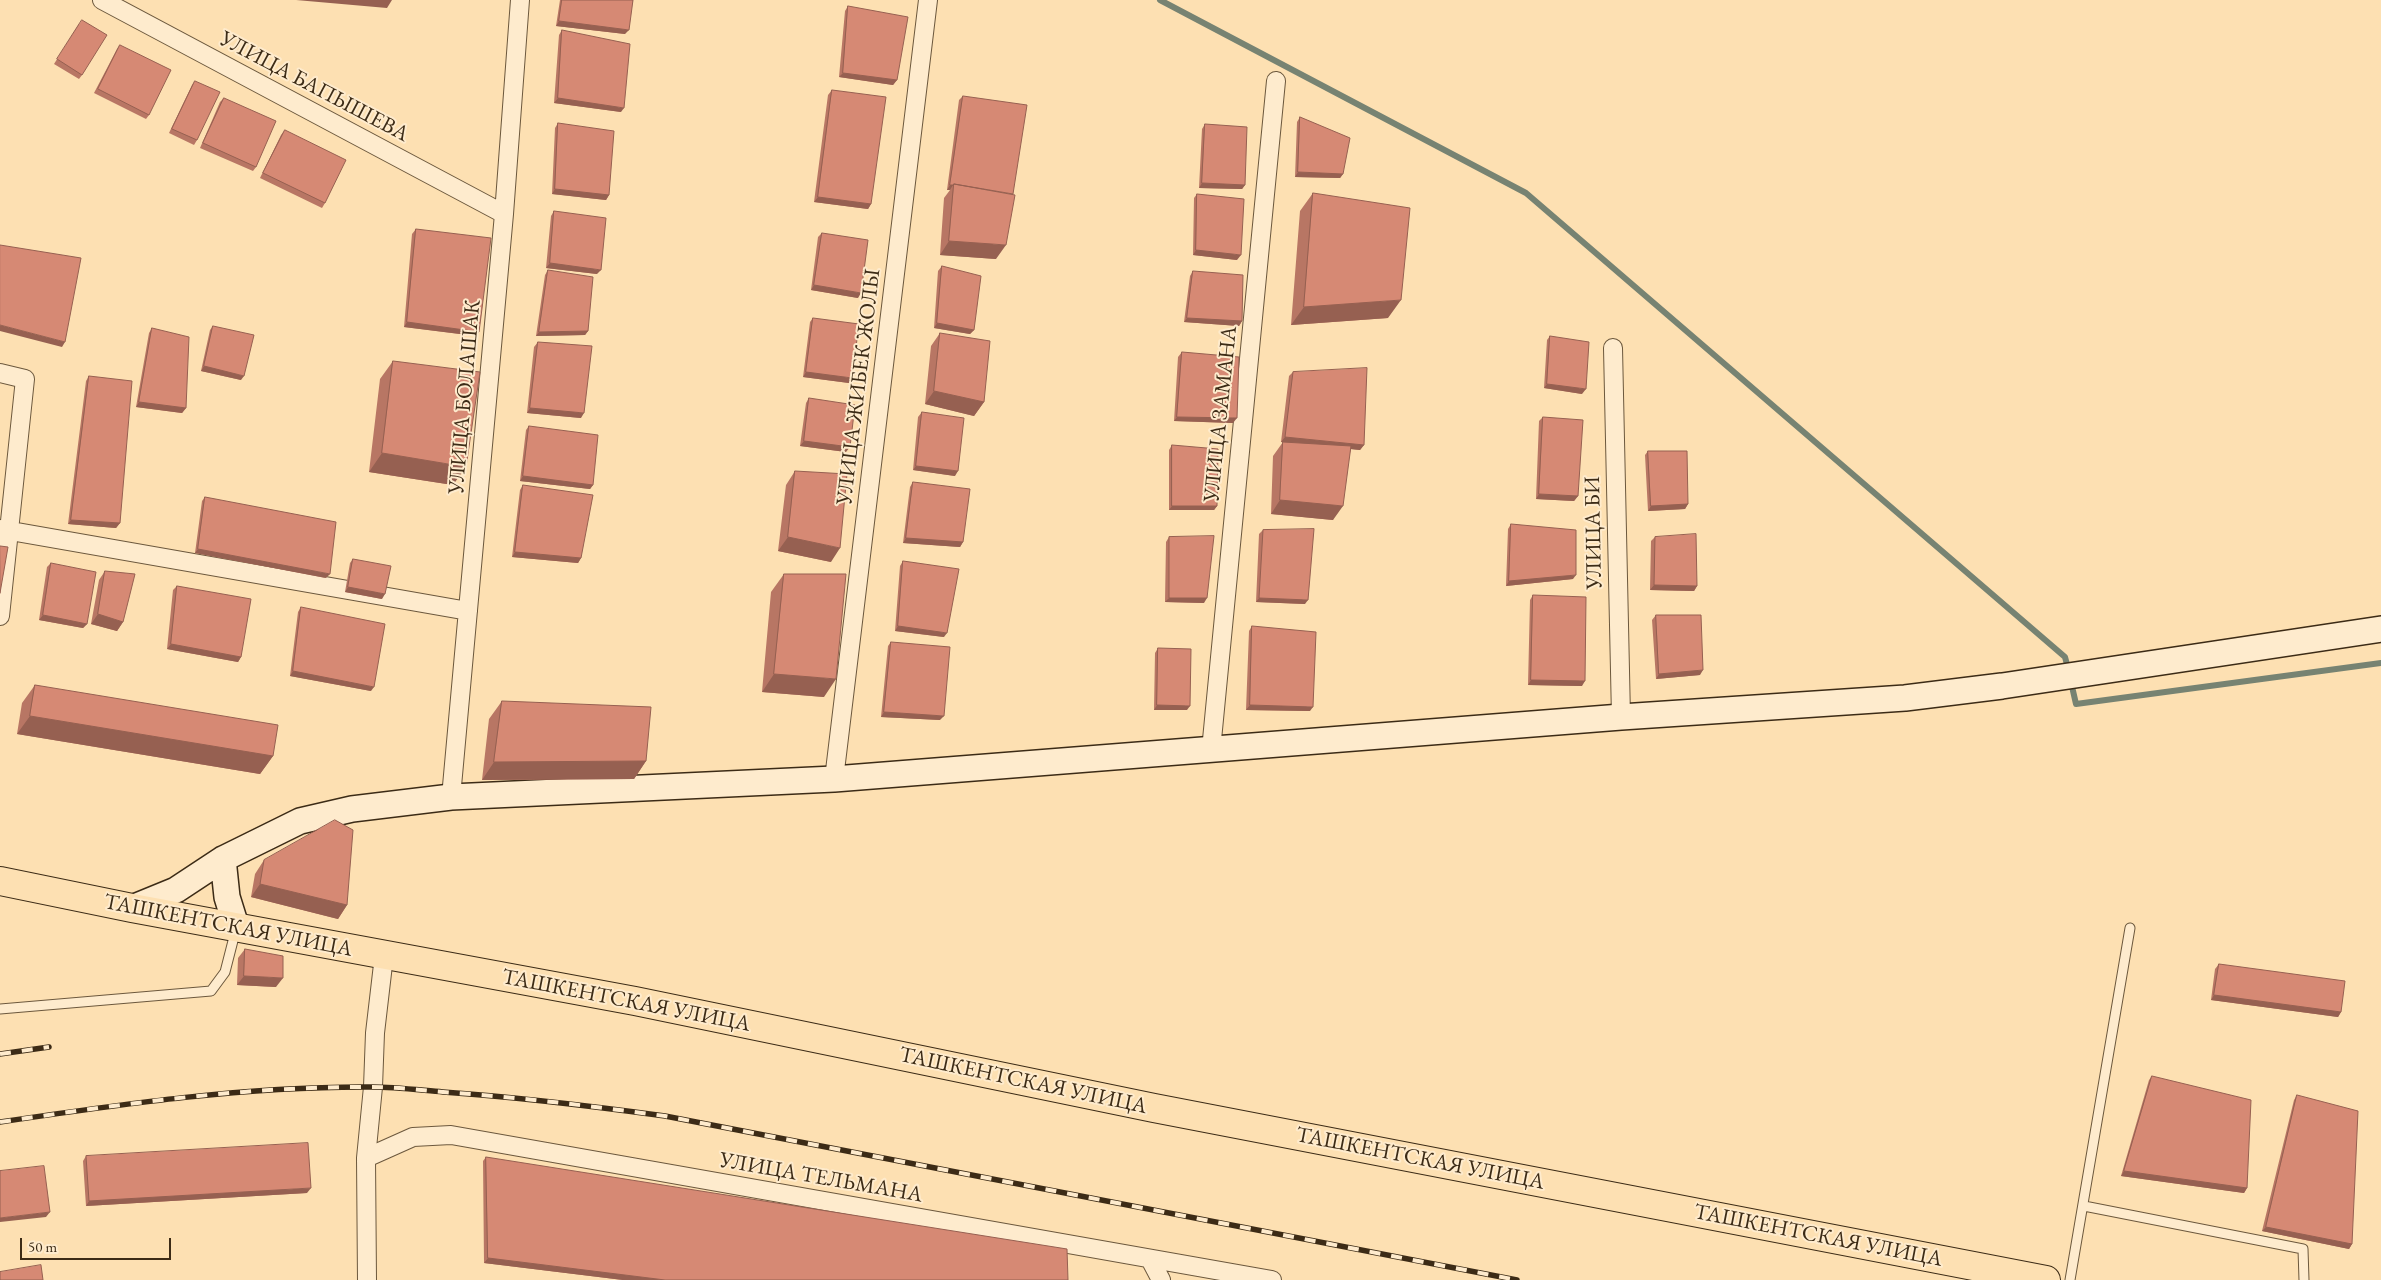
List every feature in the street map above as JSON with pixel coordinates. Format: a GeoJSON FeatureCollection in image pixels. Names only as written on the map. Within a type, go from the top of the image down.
{"type":"FeatureCollection","features":[{"type":"Feature","properties":{"kind":"main road"},"geometry":{"type":"LineString","coordinates":[[132,908],[176,890],[223,859],[300,821],[352,809],[451,797],[834,779],[1620,717],[1924,696],[2381,629]]}},
{"type":"Feature","properties":{"kind":"main road"},"geometry":{"type":"LineString","coordinates":[[223,859],[227,897],[236,926]]}},
{"type":"Feature","properties":{"kind":"main road","name":"ТАШКЕНТСКАЯ УЛИЦА"},"geometry":{"type":"LineString","coordinates":[[0,881],[384,956],[644,1003],[1154,1108],[2046,1280]]}},
{"type":"Feature","properties":{"kind":"street","name":"УЛИЦА БАПЫШЕВА"},"geometry":{"type":"LineString","coordinates":[[102,0],[504,214]]}},
{"type":"Feature","properties":{"kind":"street","name":"УЛИЦА БОЛАШАК"},"geometry":{"type":"LineString","coordinates":[[451,797],[504,214],[520,0]]}},
{"type":"Feature","properties":{"kind":"street","name":"УЛИЦА ЖИБЕК ЖОЛЫ"},"geometry":{"type":"LineString","coordinates":[[834,779],[928,0]]}},
{"type":"Feature","properties":{"kind":"street","name":"УЛИЦА ЗАМАНА"},"geometry":{"type":"LineString","coordinates":[[1211,750],[1276,81]]}},
{"type":"Feature","properties":{"kind":"street","name":"УЛИЦА БИ"},"geometry":{"type":"LineString","coordinates":[[1613,348],[1620,717]]}},
{"type":"Feature","properties":{"kind":"street"},"geometry":{"type":"LineString","coordinates":[[0,373],[24,379],[4,530],[0,616]]}},
{"type":"Feature","properties":{"kind":"street"},"geometry":{"type":"LineString","coordinates":[[4,530],[468,611]]}},
{"type":"Feature","properties":{"kind":"street"},"geometry":{"type":"LineString","coordinates":[[367,1280],[366,1158],[373,1087],[375,1033],[384,956]]}},
{"type":"Feature","properties":{"kind":"street","name":"УЛИЦА ТЕЛЬМАНА"},"geometry":{"type":"LineString","coordinates":[[366,1158],[413,1137],[451,1135],[1272,1280]]}},
{"type":"Feature","properties":{"kind":"street"},"geometry":{"type":"LineString","coordinates":[[1150,1259],[1161,1280]]}},
{"type":"Feature","properties":{"kind":"lane"},"geometry":{"type":"LineString","coordinates":[[0,1008],[211,991],[225,972],[236,926]]}},
{"type":"Feature","properties":{"kind":"lane"},"geometry":{"type":"LineString","coordinates":[[2070,1280],[2130,928]]}},
{"type":"Feature","properties":{"kind":"lane"},"geometry":{"type":"LineString","coordinates":[[2084,1206],[2303,1250],[2304,1280]]}},
{"type":"Feature","properties":{"kind":"building"},"geometry":{"type":"Polygon","coordinates":[[[562,0],[633,0],[629,30],[559,21],[562,0]]]}},
{"type":"Feature","properties":{"kind":"building"},"geometry":{"type":"Polygon","coordinates":[[[848,6],[908,17],[897,80],[843,73],[848,6]]]}},
{"type":"Feature","properties":{"kind":"building"},"geometry":{"type":"Polygon","coordinates":[[[82,20],[107,35],[82,75],[57,59],[82,20]]]}},
{"type":"Feature","properties":{"kind":"building"},"geometry":{"type":"Polygon","coordinates":[[[562,30],[630,44],[624,108],[558,98],[562,30]]]}},
{"type":"Feature","properties":{"kind":"building"},"geometry":{"type":"Polygon","coordinates":[[[120,45],[171,70],[149,115],[98,89],[120,45]]]}},
{"type":"Feature","properties":{"kind":"building"},"geometry":{"type":"Polygon","coordinates":[[[195,81],[220,92],[197,140],[172,129],[195,81]]]}},
{"type":"Feature","properties":{"kind":"building"},"geometry":{"type":"Polygon","coordinates":[[[832,90],[886,97],[871,204],[818,197],[832,90]]]}},
{"type":"Feature","properties":{"kind":"building"},"geometry":{"type":"Polygon","coordinates":[[[963,96],[1027,105],[1013,194],[954,184],[950,185],[963,96]]]}},
{"type":"Feature","properties":{"kind":"building"},"geometry":{"type":"Polygon","coordinates":[[[224,98],[276,121],[256,167],[203,143],[224,98]]]}},
{"type":"Feature","properties":{"kind":"building"},"geometry":{"type":"Polygon","coordinates":[[[1300,117],[1350,138],[1343,174],[1298,172],[1300,117]]]}},
{"type":"Feature","properties":{"kind":"building"},"geometry":{"type":"Polygon","coordinates":[[[558,123],[614,131],[609,195],[555,189],[558,123]]]}},
{"type":"Feature","properties":{"kind":"building"},"geometry":{"type":"Polygon","coordinates":[[[1205,124],[1247,127],[1245,185],[1202,183],[1205,124]]]}},
{"type":"Feature","properties":{"kind":"building"},"geometry":{"type":"Polygon","coordinates":[[[285,130],[346,160],[325,203],[263,173],[285,130]]]}},
{"type":"Feature","properties":{"kind":"building"},"geometry":{"type":"Polygon","coordinates":[[[954,184],[1015,195],[1006,245],[949,241],[954,184]]]}},
{"type":"Feature","properties":{"kind":"building"},"geometry":{"type":"Polygon","coordinates":[[[1313,193],[1410,208],[1401,300],[1304,307],[1313,193]]]}},
{"type":"Feature","properties":{"kind":"building"},"geometry":{"type":"Polygon","coordinates":[[[1197,194],[1244,199],[1241,255],[1196,250],[1197,194]]]}},
{"type":"Feature","properties":{"kind":"building"},"geometry":{"type":"Polygon","coordinates":[[[554,211],[606,218],[601,270],[550,263],[554,211]]]}},
{"type":"Feature","properties":{"kind":"building"},"geometry":{"type":"Polygon","coordinates":[[[416,229],[491,238],[479,332],[407,322],[416,229]]]}},
{"type":"Feature","properties":{"kind":"building"},"geometry":{"type":"Polygon","coordinates":[[[822,233],[868,240],[861,293],[814,285],[822,233]]]}},
{"type":"Feature","properties":{"kind":"building"},"geometry":{"type":"Polygon","coordinates":[[[0,245],[81,258],[65,342],[0,325],[0,245]]]}},
{"type":"Feature","properties":{"kind":"building"},"geometry":{"type":"Polygon","coordinates":[[[942,266],[981,276],[974,330],[937,323],[942,266]]]}},
{"type":"Feature","properties":{"kind":"building"},"geometry":{"type":"Polygon","coordinates":[[[548,270],[593,277],[588,331],[539,332],[548,270]]]}},
{"type":"Feature","properties":{"kind":"building"},"geometry":{"type":"Polygon","coordinates":[[[1193,271],[1243,275],[1242,321],[1187,318],[1193,271]]]}},
{"type":"Feature","properties":{"kind":"building"},"geometry":{"type":"Polygon","coordinates":[[[813,318],[859,324],[852,378],[806,372],[813,318]]]}},
{"type":"Feature","properties":{"kind":"building"},"geometry":{"type":"Polygon","coordinates":[[[213,326],[254,335],[244,376],[204,366],[213,326]]]}},
{"type":"Feature","properties":{"kind":"building"},"geometry":{"type":"Polygon","coordinates":[[[152,328],[189,337],[186,408],[139,402],[152,328]]]}},
{"type":"Feature","properties":{"kind":"building"},"geometry":{"type":"Polygon","coordinates":[[[940,333],[990,341],[984,402],[934,391],[940,333]]]}},
{"type":"Feature","properties":{"kind":"building"},"geometry":{"type":"Polygon","coordinates":[[[1550,336],[1589,342],[1586,389],[1547,384],[1550,336]]]}},
{"type":"Feature","properties":{"kind":"building"},"geometry":{"type":"Polygon","coordinates":[[[538,342],[592,346],[584,413],[530,408],[538,342]]]}},
{"type":"Feature","properties":{"kind":"building"},"geometry":{"type":"Polygon","coordinates":[[[1182,352],[1239,357],[1237,418],[1177,417],[1182,352]]]}},
{"type":"Feature","properties":{"kind":"building"},"geometry":{"type":"Polygon","coordinates":[[[393,361],[480,372],[466,467],[382,453],[393,361]]]}},
{"type":"Feature","properties":{"kind":"building"},"geometry":{"type":"Polygon","coordinates":[[[1367,368],[1364,445],[1285,437],[1293,372],[1367,368]]]}},
{"type":"Feature","properties":{"kind":"building"},"geometry":{"type":"Polygon","coordinates":[[[89,376],[132,381],[120,523],[71,520],[89,376]]]}},
{"type":"Feature","properties":{"kind":"building"},"geometry":{"type":"Polygon","coordinates":[[[809,398],[855,405],[850,447],[804,441],[809,398]]]}},
{"type":"Feature","properties":{"kind":"building"},"geometry":{"type":"Polygon","coordinates":[[[922,412],[964,418],[958,471],[916,466],[922,412]]]}},
{"type":"Feature","properties":{"kind":"building"},"geometry":{"type":"Polygon","coordinates":[[[1543,417],[1583,420],[1578,496],[1539,494],[1543,417]]]}},
{"type":"Feature","properties":{"kind":"building"},"geometry":{"type":"Polygon","coordinates":[[[529,426],[598,435],[593,485],[523,476],[529,426]]]}},
{"type":"Feature","properties":{"kind":"building"},"geometry":{"type":"Polygon","coordinates":[[[1283,442],[1351,446],[1343,506],[1280,500],[1283,442]]]}},
{"type":"Feature","properties":{"kind":"building"},"geometry":{"type":"Polygon","coordinates":[[[1172,445],[1218,449],[1217,506],[1172,506],[1172,445]]]}},
{"type":"Feature","properties":{"kind":"building"},"geometry":{"type":"Polygon","coordinates":[[[1648,451],[1687,451],[1688,504],[1651,506],[1648,451]]]}},
{"type":"Feature","properties":{"kind":"building"},"geometry":{"type":"Polygon","coordinates":[[[795,471],[847,474],[840,548],[788,537],[795,471]]]}},
{"type":"Feature","properties":{"kind":"building"},"geometry":{"type":"Polygon","coordinates":[[[913,482],[970,489],[963,542],[906,538],[913,482]]]}},
{"type":"Feature","properties":{"kind":"building"},"geometry":{"type":"Polygon","coordinates":[[[523,485],[593,495],[581,558],[515,552],[523,485]]]}},
{"type":"Feature","properties":{"kind":"building"},"geometry":{"type":"Polygon","coordinates":[[[205,497],[336,522],[330,574],[198,549],[205,497]]]}},
{"type":"Feature","properties":{"kind":"building"},"geometry":{"type":"Polygon","coordinates":[[[1511,524],[1576,530],[1576,575],[1509,581],[1511,524]]]}},
{"type":"Feature","properties":{"kind":"building"},"geometry":{"type":"Polygon","coordinates":[[[1314,529],[1308,600],[1259,598],[1263,530],[1314,529]]]}},
{"type":"Feature","properties":{"kind":"building"},"geometry":{"type":"Polygon","coordinates":[[[1696,534],[1697,586],[1654,585],[1655,537],[1696,534]]]}},
{"type":"Feature","properties":{"kind":"building"},"geometry":{"type":"Polygon","coordinates":[[[1214,536],[1207,598],[1169,598],[1169,537],[1214,536]]]}},
{"type":"Feature","properties":{"kind":"building"},"geometry":{"type":"Polygon","coordinates":[[[0,546],[8,547],[0,593],[0,546]]]}},
{"type":"Feature","properties":{"kind":"building"},"geometry":{"type":"Polygon","coordinates":[[[353,559],[391,566],[385,594],[348,587],[353,559]]]}},
{"type":"Feature","properties":{"kind":"building"},"geometry":{"type":"Polygon","coordinates":[[[903,561],[959,569],[947,633],[898,626],[903,561]]]}},
{"type":"Feature","properties":{"kind":"building"},"geometry":{"type":"Polygon","coordinates":[[[51,563],[96,572],[87,624],[43,615],[51,563]]]}},
{"type":"Feature","properties":{"kind":"building"},"geometry":{"type":"Polygon","coordinates":[[[105,571],[135,574],[123,622],[98,614],[105,571]]]}},
{"type":"Feature","properties":{"kind":"building"},"geometry":{"type":"Polygon","coordinates":[[[784,574],[846,574],[836,679],[774,674],[784,574]]]}},
{"type":"Feature","properties":{"kind":"building"},"geometry":{"type":"Polygon","coordinates":[[[177,586],[251,599],[241,657],[171,644],[177,586]]]}},
{"type":"Feature","properties":{"kind":"building"},"geometry":{"type":"Polygon","coordinates":[[[1533,595],[1586,597],[1585,681],[1531,680],[1533,595]]]}},
{"type":"Feature","properties":{"kind":"building"},"geometry":{"type":"Polygon","coordinates":[[[301,607],[385,624],[374,687],[293,671],[301,607]]]}},
{"type":"Feature","properties":{"kind":"building"},"geometry":{"type":"Polygon","coordinates":[[[1656,615],[1701,615],[1703,670],[1659,674],[1656,615]]]}},
{"type":"Feature","properties":{"kind":"building"},"geometry":{"type":"Polygon","coordinates":[[[1252,626],[1316,632],[1313,707],[1250,705],[1252,626]]]}},
{"type":"Feature","properties":{"kind":"building"},"geometry":{"type":"Polygon","coordinates":[[[891,642],[950,647],[944,716],[884,712],[891,642]]]}},
{"type":"Feature","properties":{"kind":"building"},"geometry":{"type":"Polygon","coordinates":[[[1158,648],[1191,649],[1190,706],[1157,705],[1158,648]]]}},
{"type":"Feature","properties":{"kind":"building"},"geometry":{"type":"Polygon","coordinates":[[[35,685],[278,725],[273,756],[30,716],[35,685]]]}},
{"type":"Feature","properties":{"kind":"building"},"geometry":{"type":"Polygon","coordinates":[[[502,701],[651,707],[646,761],[494,762],[502,701]]]}},
{"type":"Feature","properties":{"kind":"building"},"geometry":{"type":"Polygon","coordinates":[[[335,820],[353,830],[347,905],[260,884],[264,860],[335,820]]]}},
{"type":"Feature","properties":{"kind":"building"},"geometry":{"type":"Polygon","coordinates":[[[245,949],[283,956],[283,978],[244,976],[245,949]]]}},
{"type":"Feature","properties":{"kind":"building"},"geometry":{"type":"Polygon","coordinates":[[[2219,964],[2345,981],[2341,1012],[2214,995],[2219,964]]]}},
{"type":"Feature","properties":{"kind":"building"},"geometry":{"type":"Polygon","coordinates":[[[2152,1076],[2251,1100],[2247,1188],[2124,1171],[2152,1076]]]}},
{"type":"Feature","properties":{"kind":"building"},"geometry":{"type":"Polygon","coordinates":[[[2297,1095],[2358,1111],[2352,1244],[2266,1227],[2297,1095]]]}},
{"type":"Feature","properties":{"kind":"building"},"geometry":{"type":"Polygon","coordinates":[[[308,1143],[311,1188],[89,1201],[86,1156],[308,1143]]]}},
{"type":"Feature","properties":{"kind":"building"},"geometry":{"type":"Polygon","coordinates":[[[486,1157],[1067,1249],[1068,1280],[665,1280],[488,1258],[486,1157]]]}},
{"type":"Feature","properties":{"kind":"building"},"geometry":{"type":"Polygon","coordinates":[[[44,1166],[50,1212],[0,1218],[0,1171],[44,1166]]]}},
{"type":"Feature","properties":{"kind":"building"},"geometry":{"type":"Polygon","coordinates":[[[41,1265],[43,1280],[0,1280],[0,1272],[41,1265]]]}},
{"type":"Feature","properties":{"kind":"waterway"},"geometry":{"type":"LineString","coordinates":[[1160,0],[1526,193],[2065,657],[2069,672]]}},
{"type":"Feature","properties":{"kind":"waterway"},"geometry":{"type":"LineString","coordinates":[[2071,682],[2076,704],[2381,663]]}},
{"type":"Feature","properties":{"kind":"railway"},"geometry":{"type":"LineString","coordinates":[[0,1054],[49,1047]]}},
{"type":"Feature","properties":{"kind":"railway"},"geometry":{"type":"LineString","coordinates":[[0,1122],[185,1097],[325,1087],[389,1088],[526,1099],[665,1116],[1517,1280]]}}]}
